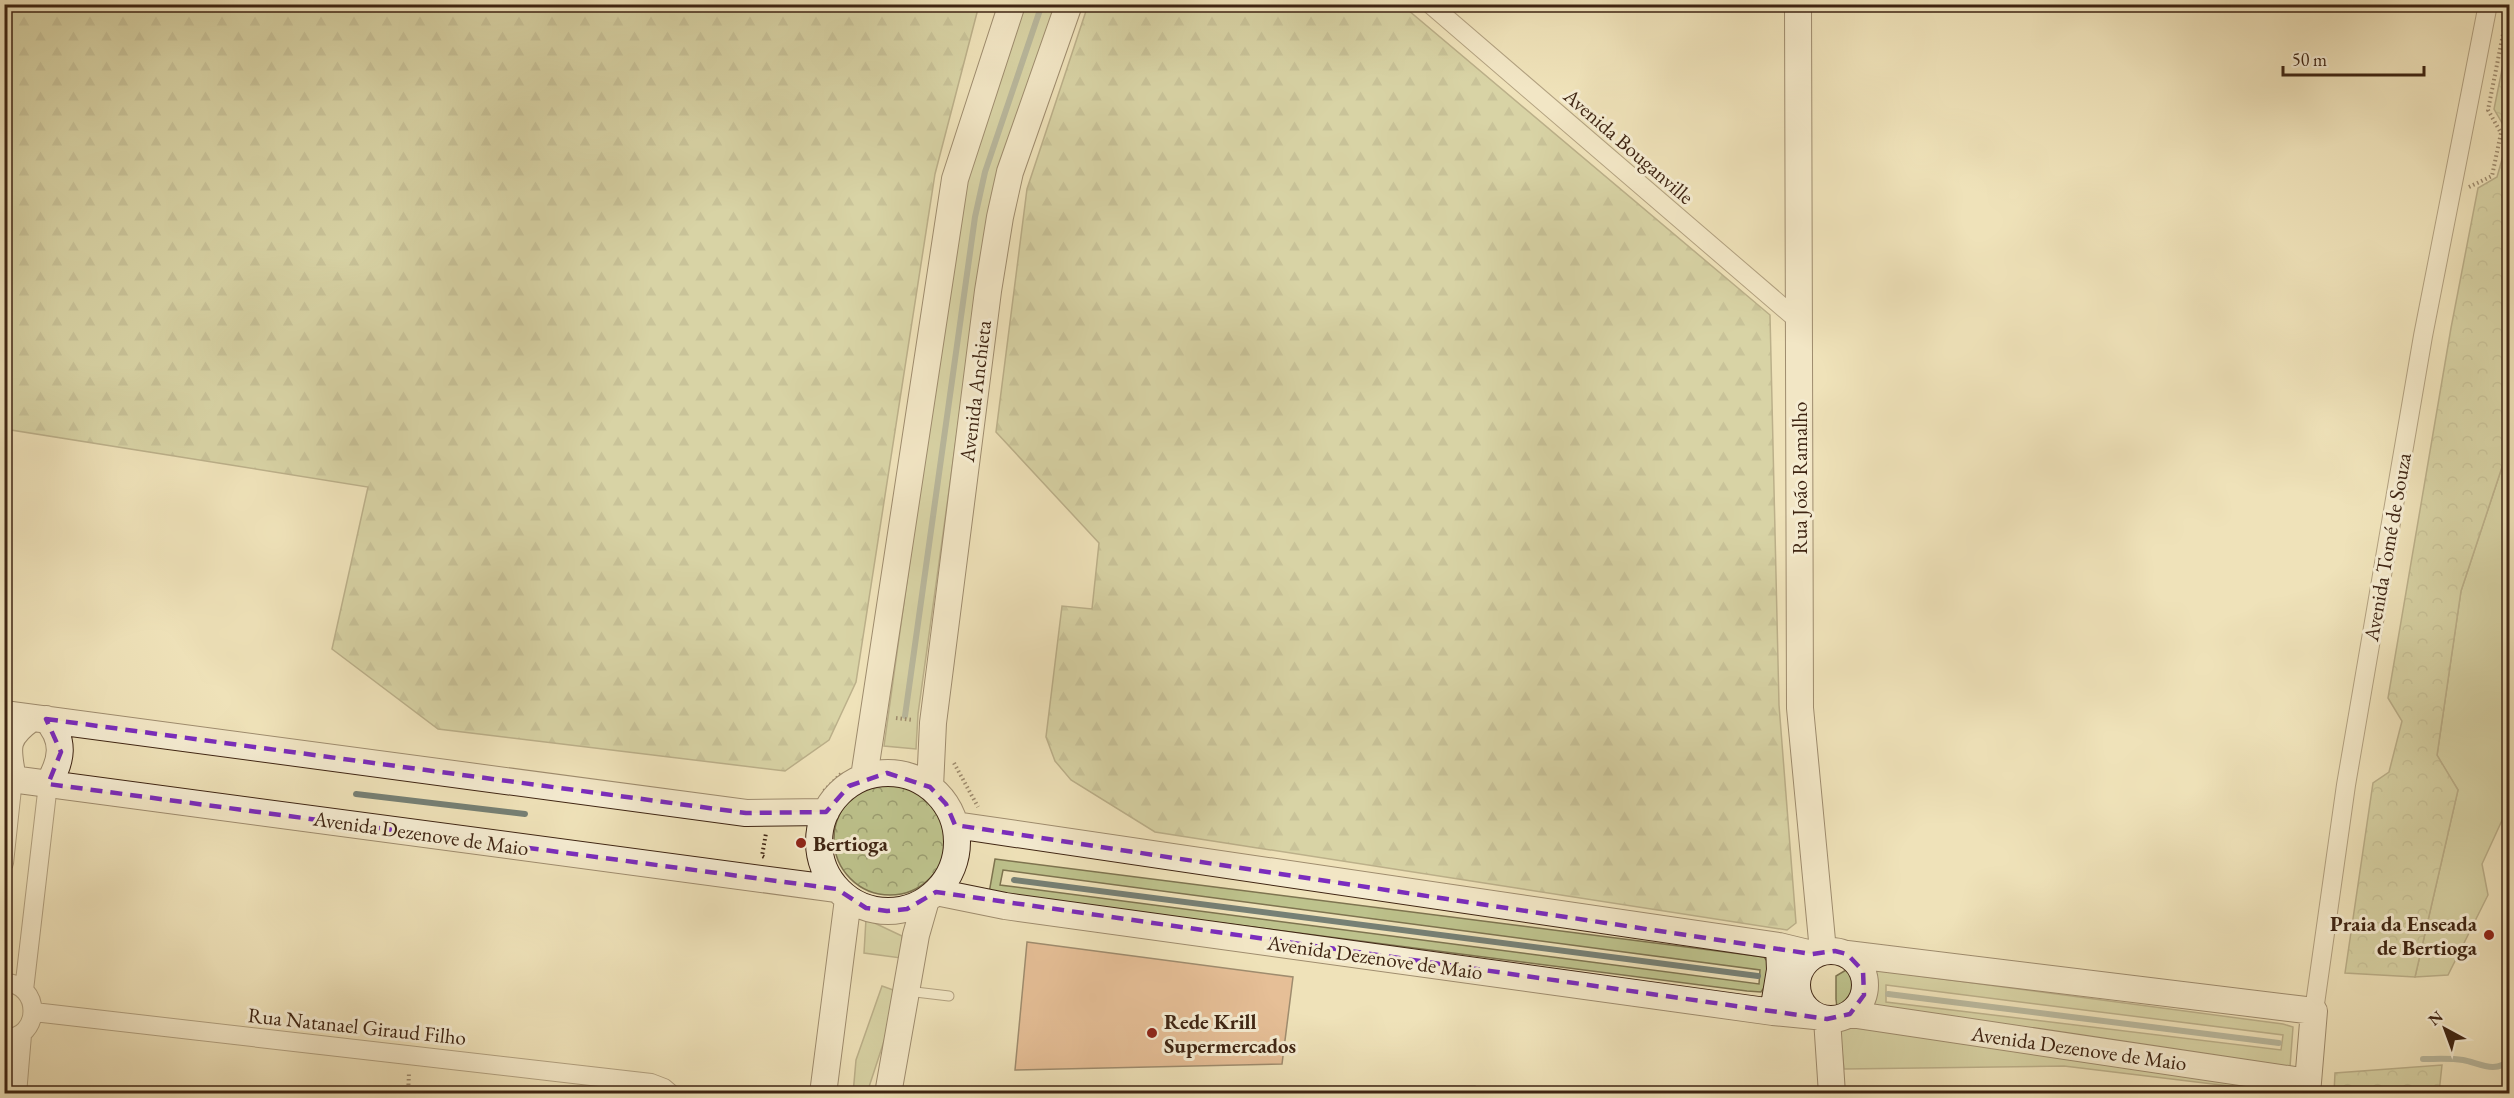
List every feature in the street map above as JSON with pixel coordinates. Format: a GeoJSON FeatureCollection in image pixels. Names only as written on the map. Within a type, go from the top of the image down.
{"type":"FeatureCollection","features":[{"type":"Feature","properties":{"kind":"main road"},"geometry":{"type":"LineString","coordinates":[[864,777],[953,189],[968,135],[1012,4]]}},
{"type":"Feature","properties":{"kind":"main road","name":"Avenida Anchieta"},"geometry":{"type":"LineString","coordinates":[[930,787],[933,723],[988,291],[1000,217],[1010,172],[1069,4]]}},
{"type":"Feature","properties":{"kind":"main road","name":"Rua João Ramalho"},"geometry":{"type":"LineString","coordinates":[[1798,4],[1800,708],[1827,953]]}},
{"type":"Feature","properties":{"kind":"main road"},"geometry":{"type":"LineString","coordinates":[[4,714],[746,813],[826,812]]}},
{"type":"Feature","properties":{"kind":"main road"},"geometry":{"type":"LineString","coordinates":[[9,779],[9,742],[18,728],[39,718]]}},
{"type":"Feature","properties":{"kind":"main road"},"geometry":{"type":"LineString","coordinates":[[39,718],[58,737],[61,752],[48,784]]}},
{"type":"Feature","properties":{"kind":"main road"},"geometry":{"type":"LineString","coordinates":[[887,773],[910,777],[930,787],[946,804],[955,825],[957,843],[955,861],[947,878],[931,896],[907,909],[887,911],[866,908],[842,894],[827,876],[821,860],[819,844],[820,828],[826,812],[836,797],[864,777],[887,773]]}},
{"type":"Feature","properties":{"kind":"main road","name":"Avenida Dezenove de Maio"},"geometry":{"type":"LineString","coordinates":[[9,779],[842,894]]}},
{"type":"Feature","properties":{"kind":"main road"},"geometry":{"type":"LineString","coordinates":[[955,825],[1827,953],[2314,1011]]}},
{"type":"Feature","properties":{"kind":"main road"},"geometry":{"type":"LineString","coordinates":[[823,1094],[842,894]]}},
{"type":"Feature","properties":{"kind":"main road"},"geometry":{"type":"LineString","coordinates":[[888,1094],[916,935],[931,896]]}},
{"type":"Feature","properties":{"kind":"main road","name":"Avenida Dezenove de Maio"},"geometry":{"type":"LineString","coordinates":[[931,896],[1773,1012],[1831,1016],[2308,1088]]}},
{"type":"Feature","properties":{"kind":"main road"},"geometry":{"type":"LineString","coordinates":[[1773,1012],[1780,970],[1779,946]]}},
{"type":"Feature","properties":{"kind":"main road"},"geometry":{"type":"LineString","coordinates":[[1827,953],[1860,965],[1866,983],[1859,1006],[1831,1016],[1806,1009],[1799,998],[1797,987],[1798,975],[1827,953]]}},
{"type":"Feature","properties":{"kind":"main road","name":"Avenida Tomé de Souza"},"geometry":{"type":"LineString","coordinates":[[2308,1088],[2314,1011]]}},
{"type":"Feature","properties":{"kind":"main road"},"geometry":{"type":"LineString","coordinates":[[1831,1016],[1832,1094]]}},
{"type":"Feature","properties":{"kind":"street","name":"Avenida Bouganville"},"geometry":{"type":"LineString","coordinates":[[1430,4],[1800,322]]}},
{"type":"Feature","properties":{"kind":"street","name":"Avenida Tomé de Souza"},"geometry":{"type":"LineString","coordinates":[[2314,1011],[2346,785],[2417,369],[2488,4]]}},
{"type":"Feature","properties":{"kind":"street"},"geometry":{"type":"LineString","coordinates":[[4,863],[9,779]]}},
{"type":"Feature","properties":{"kind":"street"},"geometry":{"type":"LineString","coordinates":[[24,990],[48,784]]}},
{"type":"Feature","properties":{"kind":"street"},"geometry":{"type":"LineString","coordinates":[[4,983],[17,985],[34,1003],[34,1012],[28,1028],[13,1036],[17,1094]]}},
{"type":"Feature","properties":{"kind":"street","name":"Rua Natanael Giraud Filho"},"geometry":{"type":"LineString","coordinates":[[34,1012],[651,1083],[664,1088],[671,1094]]}},
{"type":"Feature","properties":{"kind":"lane"},"geometry":{"type":"LineString","coordinates":[[907,991],[949,996]]}},
{"type":"Feature","properties":{"kind":"highlighted area"},"geometry":{"type":"Polygon","coordinates":[[[46,719],[746,813],[826,812],[849,786],[887,773],[930,787],[946,804],[955,825],[1812,954],[1835,951],[1847,954],[1863,971],[1864,995],[1850,1014],[1827,1019],[936,892],[907,909],[887,911],[866,908],[837,889],[48,784],[61,752],[46,719]]]}},
{"type":"Feature","properties":{"kind":"green space"},"geometry":{"type":"Polygon","coordinates":[[[4,5],[979,5],[935,174],[856,682],[829,740],[785,771],[438,729],[332,649],[368,487],[5,429],[4,5]]]}},
{"type":"Feature","properties":{"kind":"green space"},"geometry":{"type":"Polygon","coordinates":[[[1025,5],[1056,5],[985,231],[918,714],[916,749],[884,746],[955,236],[974,150],[1025,5]]]}},
{"type":"Feature","properties":{"kind":"green space"},"geometry":{"type":"Polygon","coordinates":[[[1088,5],[1402,5],[1770,315],[1779,705],[1796,923],[1787,930],[1155,832],[1071,780],[1055,761],[1046,737],[1062,606],[1092,609],[1099,543],[996,432],[1027,189],[1088,5]]]}},
{"type":"Feature","properties":{"kind":"green space"},"geometry":{"type":"Polygon","coordinates":[[[2509,35],[2509,135],[2494,109],[2509,35]]]}},
{"type":"Feature","properties":{"kind":"green space"},"geometry":{"type":"Polygon","coordinates":[[[2509,135],[2509,446],[2461,591],[2437,755],[2458,790],[2415,977],[2345,973],[2373,783],[2389,772],[2402,721],[2388,698],[2451,328],[2478,188],[2497,177],[2509,135]]]}},
{"type":"Feature","properties":{"kind":"green space"},"geometry":{"type":"Polygon","coordinates":[[[2509,446],[2509,805],[2482,864],[2488,895],[2448,975],[2415,977],[2458,790],[2437,756],[2461,591],[2509,446]]]}},
{"type":"Feature","properties":{"kind":"green space"},"geometry":{"type":"Polygon","coordinates":[[[890,783],[911,787],[930,799],[942,818],[946,839],[942,860],[930,879],[911,891],[890,895],[869,891],[850,879],[838,860],[834,839],[838,818],[850,799],[869,787],[890,783]]]}},
{"type":"Feature","properties":{"kind":"green space"},"geometry":{"type":"Polygon","coordinates":[[[995,859],[1764,957],[1770,965],[1766,985],[1761,992],[1747,991],[989,893],[995,859]],[[1003,870],[1000,885],[1759,984],[1760,970],[1003,870]]]}},
{"type":"Feature","properties":{"kind":"green space"},"geometry":{"type":"Polygon","coordinates":[[[866,919],[902,936],[901,958],[864,953],[866,919]]]}},
{"type":"Feature","properties":{"kind":"green space"},"geometry":{"type":"Polygon","coordinates":[[[1867,969],[2283,1024],[2293,1027],[2288,1093],[2260,1093],[2254,1089],[2064,1066],[1844,1069],[1836,999],[1836,976],[1846,970],[1867,969]],[[1886,985],[1886,1002],[2281,1050],[2283,1035],[1886,985]]]}},
{"type":"Feature","properties":{"kind":"green space"},"geometry":{"type":"Polygon","coordinates":[[[882,986],[896,991],[886,1035],[867,1093],[853,1094],[856,1060],[882,986]]]}},
{"type":"Feature","properties":{"kind":"green space"},"geometry":{"type":"Polygon","coordinates":[[[2442,1065],[2439,1093],[2334,1093],[2335,1073],[2442,1065]]]}},
{"type":"Feature","properties":{"kind":"green space"},"geometry":{"type":"Polygon","coordinates":[[[1475,1086],[1476,1093],[917,1093],[918,1087],[1475,1086]]]}},
{"type":"Feature","properties":{"kind":"building","name":"Rede Krill Supermercados"},"geometry":{"type":"Polygon","coordinates":[[[1027,942],[1293,977],[1282,1064],[1015,1070],[1027,942]]]}},
{"type":"Feature","properties":{"kind":"waterway"},"geometry":{"type":"LineString","coordinates":[[905,716],[975,217],[985,172],[1042,4]]}},
{"type":"Feature","properties":{"kind":"waterway"},"geometry":{"type":"LineString","coordinates":[[356,794],[525,814]]}},
{"type":"Feature","properties":{"kind":"waterway"},"geometry":{"type":"LineString","coordinates":[[1014,880],[1758,976]]}},
{"type":"Feature","properties":{"kind":"waterway"},"geometry":{"type":"LineString","coordinates":[[1888,994],[2279,1043]]}},
{"type":"Feature","properties":{"kind":"waterway"},"geometry":{"type":"LineString","coordinates":[[2423,1059],[2458,1059],[2493,1067],[2510,1060]]}},
{"type":"Feature","properties":{"kind":"place","name":"Bertioga"},"geometry":{"type":"Point","coordinates":[801,843]}},
{"type":"Feature","properties":{"kind":"place","name":"Praia da Enseada de Bertioga"},"geometry":{"type":"Point","coordinates":[2489,935]}},
{"type":"Feature","properties":{"kind":"place","name":"Rede Krill Supermercados"},"geometry":{"type":"Point","coordinates":[1152,1033]}}]}
